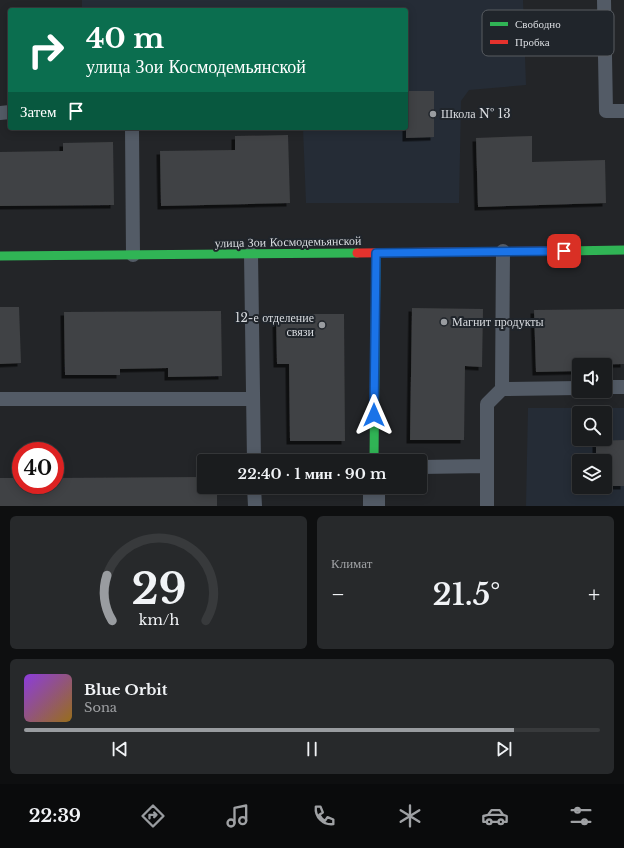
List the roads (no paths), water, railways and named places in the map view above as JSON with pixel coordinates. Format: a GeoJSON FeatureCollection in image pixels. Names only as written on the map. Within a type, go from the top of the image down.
{"type":"FeatureCollection","features":[{"type":"Feature","properties":{"kind":"street","name":"улица Зои Космодемьянской"},"geometry":{"type":"LineString","coordinates":[[0,256],[624,250]]}},
{"type":"Feature","properties":{"kind":"street"},"geometry":{"type":"LineString","coordinates":[[374,454],[376,253]]}},
{"type":"Feature","properties":{"kind":"street"},"geometry":{"type":"LineString","coordinates":[[374,494],[374,506]]}},
{"type":"Feature","properties":{"kind":"lane"},"geometry":{"type":"LineString","coordinates":[[604,0],[604,10]]}},
{"type":"Feature","properties":{"kind":"lane"},"geometry":{"type":"LineString","coordinates":[[605,56],[606,111],[624,111]]}},
{"type":"Feature","properties":{"kind":"lane"},"geometry":{"type":"LineString","coordinates":[[132,130],[132,255]]}},
{"type":"Feature","properties":{"kind":"lane"},"geometry":{"type":"LineString","coordinates":[[502,389],[503,252]]}},
{"type":"Feature","properties":{"kind":"lane"},"geometry":{"type":"LineString","coordinates":[[251,254],[254,454]]}},
{"type":"Feature","properties":{"kind":"lane"},"geometry":{"type":"LineString","coordinates":[[612,387],[624,387]]}},
{"type":"Feature","properties":{"kind":"lane"},"geometry":{"type":"LineString","coordinates":[[487,506],[486,404],[502,389],[572,388]]}},
{"type":"Feature","properties":{"kind":"lane"},"geometry":{"type":"LineString","coordinates":[[0,399],[253,399]]}},
{"type":"Feature","properties":{"kind":"lane"},"geometry":{"type":"LineString","coordinates":[[427,467],[487,466]]}},
{"type":"Feature","properties":{"kind":"lane"},"geometry":{"type":"LineString","coordinates":[[254,494],[255,506]]}},
{"type":"Feature","properties":{"kind":"place","name":"Школа № 13"},"geometry":{"type":"Point","coordinates":[433,114]}},
{"type":"Feature","properties":{"kind":"place","name":"Магнит продукты"},"geometry":{"type":"Point","coordinates":[444,322]}},
{"type":"Feature","properties":{"kind":"place","name":"12-е отделение связи"},"geometry":{"type":"Point","coordinates":[322,325]}}]}
